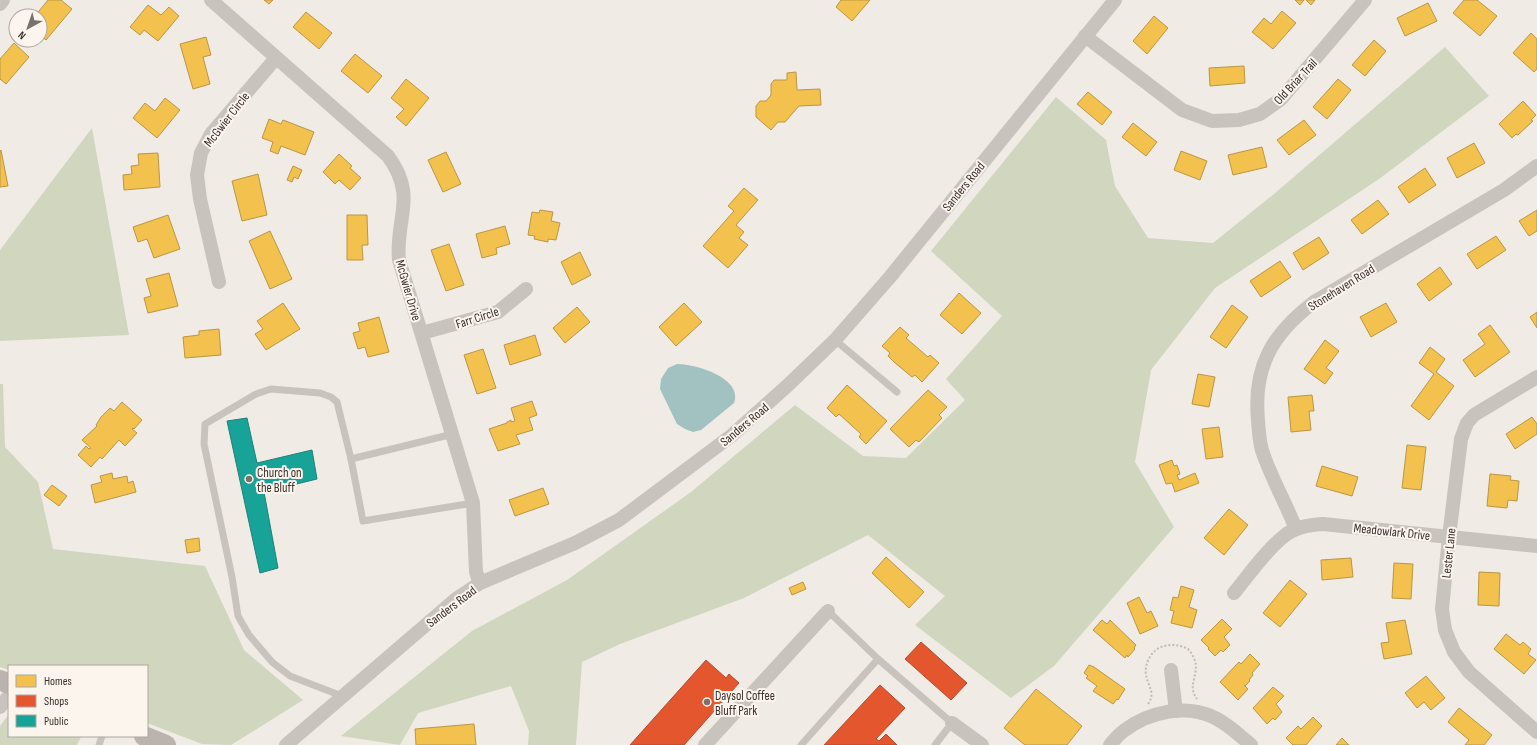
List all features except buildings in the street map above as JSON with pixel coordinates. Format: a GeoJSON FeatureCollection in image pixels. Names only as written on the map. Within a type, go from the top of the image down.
{"type":"FeatureCollection","features":[{"type":"Feature","properties":{"kind":"street"},"geometry":{"type":"LineString","coordinates":[[0,4],[3,0]]}},
{"type":"Feature","properties":{"kind":"street","name":"McGwier Drive"},"geometry":{"type":"LineString","coordinates":[[211,0],[388,156],[402,181],[404,208],[398,240],[399,260],[473,503],[476,572],[480,583]]}},
{"type":"Feature","properties":{"kind":"street","name":"Sanders Road"},"geometry":{"type":"LineString","coordinates":[[286,745],[456,599],[480,583],[575,543],[619,520],[731,436],[805,370],[835,340],[890,277],[1115,0]]}},
{"type":"Feature","properties":{"kind":"street","name":"Old Briar Trail"},"geometry":{"type":"LineString","coordinates":[[1085,36],[1182,110],[1212,121],[1239,120],[1260,114],[1281,99],[1365,0]]}},
{"type":"Feature","properties":{"kind":"street","name":"McGwier Circle"},"geometry":{"type":"LineString","coordinates":[[219,282],[198,186],[198,163],[211,134],[276,58]]}},
{"type":"Feature","properties":{"kind":"street","name":"Stonehaven Road"},"geometry":{"type":"LineString","coordinates":[[1296,529],[1263,455],[1260,440],[1256,401],[1258,380],[1272,346],[1293,320],[1314,302],[1504,190],[1537,166]]}},
{"type":"Feature","properties":{"kind":"street","name":"Farr Circle"},"geometry":{"type":"LineString","coordinates":[[422,333],[498,312],[526,290]]}},
{"type":"Feature","properties":{"kind":"street","name":"Lester Lane"},"geometry":{"type":"LineString","coordinates":[[1537,377],[1474,415],[1467,423],[1461,439],[1442,610],[1445,630],[1454,652],[1469,672],[1537,732]]}},
{"type":"Feature","properties":{"kind":"street","name":"Meadowlark Drive"},"geometry":{"type":"LineString","coordinates":[[1296,529],[1310,524],[1324,524],[1537,546]]}},
{"type":"Feature","properties":{"kind":"street"},"geometry":{"type":"LineString","coordinates":[[1234,593],[1283,536],[1296,529]]}},
{"type":"Feature","properties":{"kind":"street"},"geometry":{"type":"LineString","coordinates":[[706,745],[828,611]]}},
{"type":"Feature","properties":{"kind":"street"},"geometry":{"type":"LineString","coordinates":[[1171,670],[1176,711]]}},
{"type":"Feature","properties":{"kind":"street"},"geometry":{"type":"LineString","coordinates":[[0,707],[8,697]]}},
{"type":"Feature","properties":{"kind":"street"},"geometry":{"type":"LineString","coordinates":[[1110,745],[1123,731],[1134,724],[1155,716],[1182,710],[1213,717],[1230,728],[1251,745]]}},
{"type":"Feature","properties":{"kind":"street"},"geometry":{"type":"LineString","coordinates":[[952,723],[982,745]]}},
{"type":"Feature","properties":{"kind":"street"},"geometry":{"type":"LineString","coordinates":[[146,737],[166,745]]}},
{"type":"Feature","properties":{"kind":"lane"},"geometry":{"type":"LineString","coordinates":[[835,340],[897,392]]}},
{"type":"Feature","properties":{"kind":"lane"},"geometry":{"type":"LineString","coordinates":[[342,696],[290,676],[272,662],[249,635],[238,616],[232,577],[204,444],[206,424],[256,394],[271,389],[320,393],[337,402],[351,459],[363,521],[473,503]]}},
{"type":"Feature","properties":{"kind":"lane"},"geometry":{"type":"LineString","coordinates":[[351,459],[453,434]]}},
{"type":"Feature","properties":{"kind":"lane"},"geometry":{"type":"LineString","coordinates":[[828,611],[878,659],[952,723],[935,745]]}},
{"type":"Feature","properties":{"kind":"lane"},"geometry":{"type":"LineString","coordinates":[[801,745],[878,659]]}},
{"type":"Feature","properties":{"kind":"green space"},"geometry":{"type":"Polygon","coordinates":[[[1445,47],[1489,96],[1379,179],[1215,288],[1151,370],[1135,462],[1174,527],[1054,666],[1011,698],[915,625],[945,596],[868,535],[744,598],[620,644],[582,662],[576,745],[528,745],[529,731],[511,686],[418,713],[400,745],[341,736],[472,631],[567,580],[691,492],[795,405],[863,456],[906,458],[965,400],[946,379],[1002,316],[931,251],[1056,97],[1106,140],[1115,186],[1148,238],[1213,243],[1274,194],[1445,47]]]}},
{"type":"Feature","properties":{"kind":"green space"},"geometry":{"type":"Polygon","coordinates":[[[92,128],[129,335],[0,341],[0,250],[92,128]]]}},
{"type":"Feature","properties":{"kind":"green space"},"geometry":{"type":"Polygon","coordinates":[[[0,384],[3,384],[5,447],[38,482],[53,549],[205,566],[244,650],[303,700],[231,745],[202,744],[148,723],[148,665],[8,665],[8,670],[0,667],[0,384]]]}},
{"type":"Feature","properties":{"kind":"green space"},"geometry":{"type":"Polygon","coordinates":[[[8,715],[8,737],[81,737],[77,745],[0,745],[0,726],[8,715]]]}},
{"type":"Feature","properties":{"kind":"water"},"geometry":{"type":"Polygon","coordinates":[[[677,364],[695,367],[716,374],[732,386],[735,394],[734,403],[701,430],[693,432],[677,424],[660,389],[661,379],[668,368],[677,364]]]}},
{"type":"Feature","properties":{"kind":"place","name":"Church on the Bluff"},"geometry":{"type":"Point","coordinates":[249,479]}},
{"type":"Feature","properties":{"kind":"place","name":"Daysol Coffee Bluff Park"},"geometry":{"type":"Point","coordinates":[707,702]}}]}
